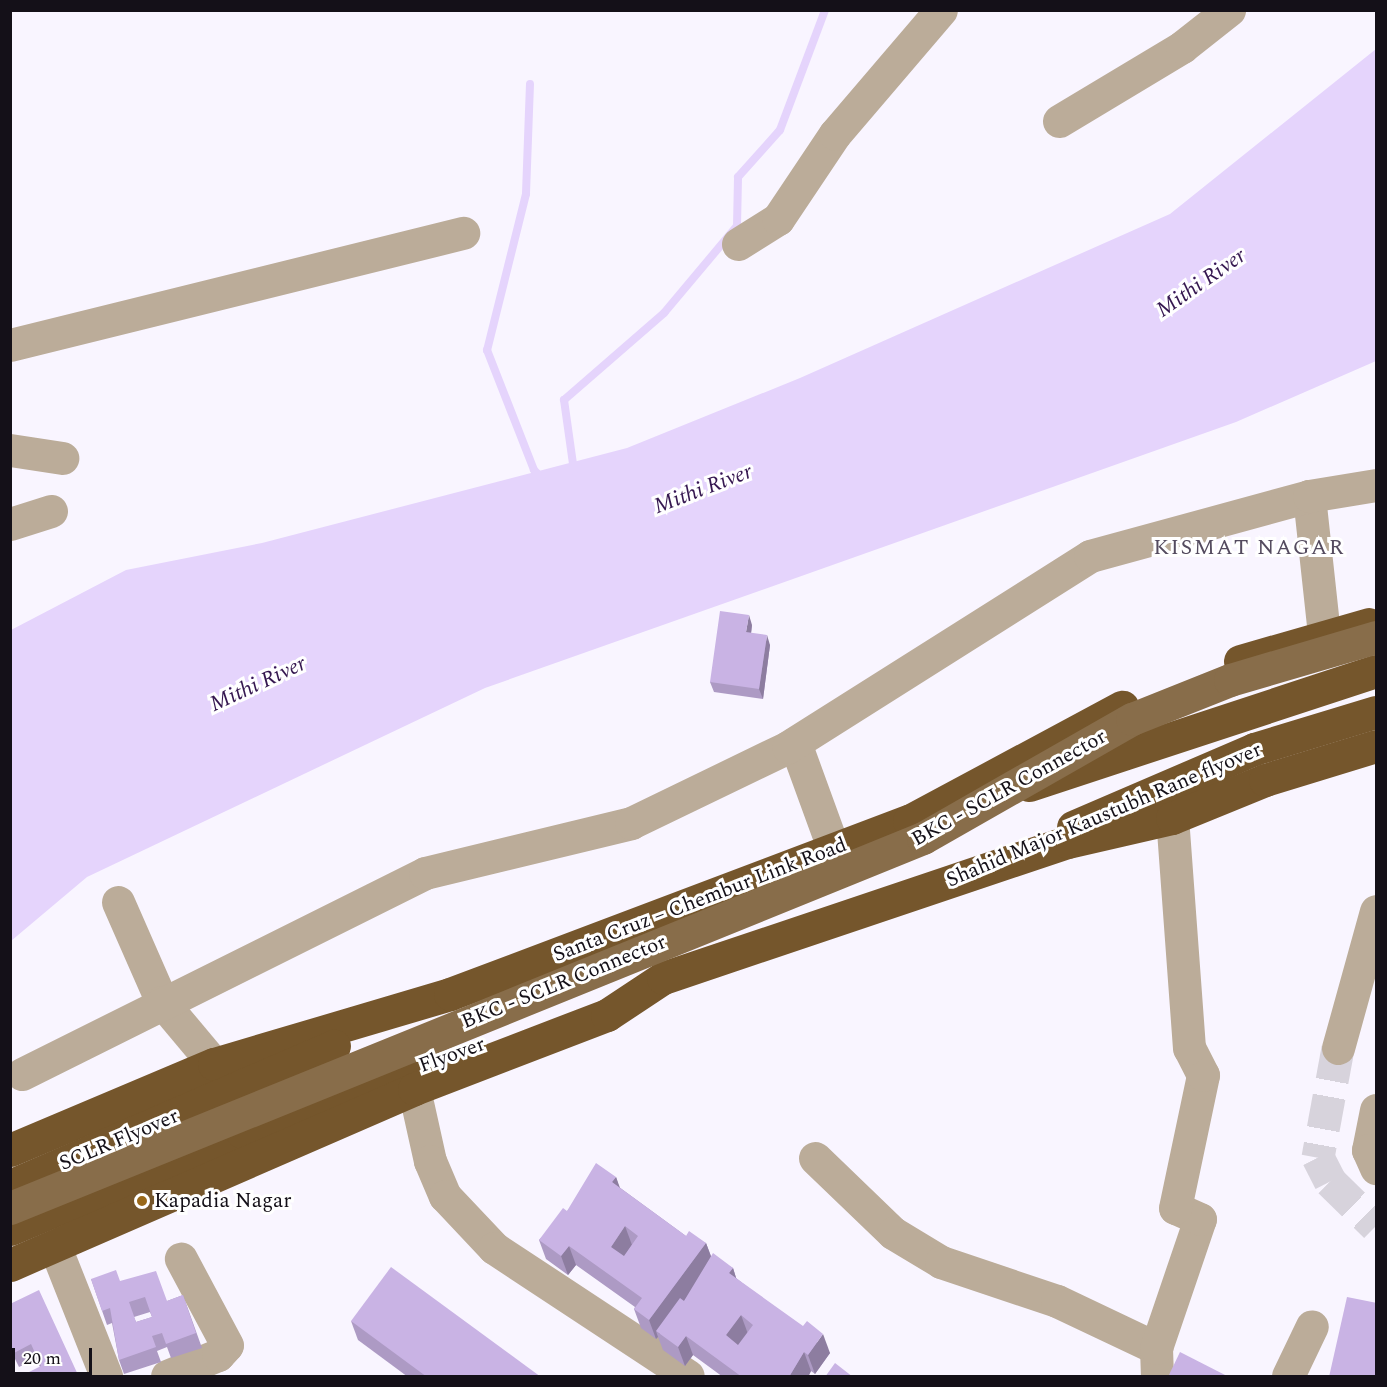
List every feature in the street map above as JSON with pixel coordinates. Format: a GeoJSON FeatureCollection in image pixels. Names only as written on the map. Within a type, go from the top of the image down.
{"type":"FeatureCollection","features":[{"type":"Feature","properties":{"kind":"highway","name":"Santa Cruz – Chembur Link Road"},"geometry":{"type":"LineString","coordinates":[[10,1150],[214,1064],[450,994],[834,850],[909,821],[1126,705],[1324,635],[1377,623]]}},
{"type":"Feature","properties":{"kind":"highway"},"geometry":{"type":"LineString","coordinates":[[909,821],[1144,750],[1241,711],[1377,671]]}},
{"type":"Feature","properties":{"kind":"highway","name":"Shahid Major Kaustubh Rane flyover"},"geometry":{"type":"LineString","coordinates":[[936,889],[1160,787],[1254,749],[1377,712]]}},
{"type":"Feature","properties":{"kind":"highway"},"geometry":{"type":"LineString","coordinates":[[10,1264],[55,1247],[414,1089],[607,1015],[663,978],[936,889],[1068,842],[1172,818],[1265,780],[1377,746]]}},
{"type":"Feature","properties":{"kind":"highway","name":"Flyover"},"geometry":{"type":"LineString","coordinates":[[10,1229],[242,1132],[663,978]]}},
{"type":"Feature","properties":{"kind":"highway","name":"SCLR Flyover"},"geometry":{"type":"LineString","coordinates":[[10,1186],[227,1095],[450,994]]}},
{"type":"Feature","properties":{"kind":"main road","name":"BKC - SCLR Connector"},"geometry":{"type":"LineString","coordinates":[[10,1208],[923,838],[1132,719],[1230,680],[1377,637]]}},
{"type":"Feature","properties":{"kind":"street"},"geometry":{"type":"LineString","coordinates":[[738,244],[778,219],[835,134],[941,10]]}},
{"type":"Feature","properties":{"kind":"street"},"geometry":{"type":"LineString","coordinates":[[1059,121],[1182,47],[1229,10]]}},
{"type":"Feature","properties":{"kind":"street"},"geometry":{"type":"LineString","coordinates":[[10,345],[463,233]]}},
{"type":"Feature","properties":{"kind":"street"},"geometry":{"type":"LineString","coordinates":[[10,450],[62,458]]}},
{"type":"Feature","properties":{"kind":"street"},"geometry":{"type":"LineString","coordinates":[[22,1074],[162,1002],[425,873],[632,823],[795,743],[1090,556],[1309,496],[1377,485]]}},
{"type":"Feature","properties":{"kind":"street"},"geometry":{"type":"LineString","coordinates":[[1309,496],[1324,635]]}},
{"type":"Feature","properties":{"kind":"street"},"geometry":{"type":"LineString","coordinates":[[10,524],[51,511]]}},
{"type":"Feature","properties":{"kind":"street"},"geometry":{"type":"LineString","coordinates":[[795,743],[834,850]]}},
{"type":"Feature","properties":{"kind":"street"},"geometry":{"type":"LineString","coordinates":[[815,1158],[893,1233],[941,1262],[1057,1301],[1157,1362],[1200,1219],[1175,1208],[1203,1075],[1189,1048],[1172,818]]}},
{"type":"Feature","properties":{"kind":"street"},"geometry":{"type":"LineString","coordinates":[[118,902],[162,1002],[214,1064]]}},
{"type":"Feature","properties":{"kind":"street"},"geometry":{"type":"LineString","coordinates":[[1338,1048],[1377,911]]}},
{"type":"Feature","properties":{"kind":"street"},"geometry":{"type":"LineString","coordinates":[[414,1089],[430,1161],[445,1196],[494,1248],[688,1377]]}},
{"type":"Feature","properties":{"kind":"street"},"geometry":{"type":"LineString","coordinates":[[1377,1110],[1368,1150],[1377,1168]]}},
{"type":"Feature","properties":{"kind":"street"},"geometry":{"type":"LineString","coordinates":[[55,1247],[106,1377]]}},
{"type":"Feature","properties":{"kind":"street"},"geometry":{"type":"LineString","coordinates":[[166,1377],[218,1355],[227,1345],[181,1259]]}},
{"type":"Feature","properties":{"kind":"street"},"geometry":{"type":"LineString","coordinates":[[1288,1377],[1312,1326]]}},
{"type":"Feature","properties":{"kind":"water","name":"Mithi River"},"geometry":{"type":"Polygon","coordinates":[[[1376,49],[1376,361],[1236,422],[485,688],[87,877],[11,941],[11,630],[126,570],[262,543],[627,448],[800,378],[1170,214],[1376,49]]]}},
{"type":"Feature","properties":{"kind":"building"},"geometry":{"type":"Polygon","coordinates":[[[720,611],[749,615],[746,632],[767,635],[759,689],[710,682],[720,611]]]}},
{"type":"Feature","properties":{"kind":"building"},"geometry":{"type":"Polygon","coordinates":[[[596,1163],[616,1177],[612,1182],[686,1236],[689,1231],[706,1243],[649,1320],[634,1309],[642,1298],[569,1246],[561,1256],[539,1240],[563,1208],[567,1211],[596,1163]],[[625,1226],[611,1247],[624,1256],[638,1236],[625,1226]]]}},
{"type":"Feature","properties":{"kind":"building"},"geometry":{"type":"Polygon","coordinates":[[[713,1253],[733,1268],[729,1273],[803,1326],[807,1321],[823,1334],[808,1355],[804,1352],[789,1377],[742,1377],[686,1336],[678,1347],[656,1331],[680,1298],[684,1301],[713,1253]],[[741,1315],[726,1335],[738,1345],[753,1325],[741,1315]]]}},
{"type":"Feature","properties":{"kind":"building"},"geometry":{"type":"Polygon","coordinates":[[[391,1267],[541,1377],[427,1377],[351,1321],[391,1267]]]}},
{"type":"Feature","properties":{"kind":"building"},"geometry":{"type":"Polygon","coordinates":[[[116,1270],[120,1281],[156,1271],[167,1301],[183,1295],[196,1333],[166,1344],[162,1333],[152,1336],[156,1347],[119,1360],[110,1308],[102,1311],[91,1279],[116,1270]],[[145,1297],[129,1302],[136,1322],[152,1317],[145,1297]]]}},
{"type":"Feature","properties":{"kind":"building"},"geometry":{"type":"Polygon","coordinates":[[[39,1290],[79,1377],[30,1377],[29,1372],[41,1366],[31,1344],[14,1353],[10,1346],[10,1304],[39,1290]]]}},
{"type":"Feature","properties":{"kind":"building"},"geometry":{"type":"Polygon","coordinates":[[[1347,1297],[1377,1303],[1377,1377],[1329,1377],[1347,1297]]]}},
{"type":"Feature","properties":{"kind":"building"},"geometry":{"type":"Polygon","coordinates":[[[1180,1352],[1229,1377],[1168,1377],[1180,1352]]]}},
{"type":"Feature","properties":{"kind":"building"},"geometry":{"type":"Polygon","coordinates":[[[835,1363],[853,1377],[825,1377],[835,1363]]]}},
{"type":"Feature","properties":{"kind":"waterway"},"geometry":{"type":"LineString","coordinates":[[574,471],[564,400],[664,313],[737,226],[738,177],[780,130],[825,10]]}},
{"type":"Feature","properties":{"kind":"waterway"},"geometry":{"type":"LineString","coordinates":[[530,84],[526,194],[487,350],[534,470],[541,477]]}},
{"type":"Feature","properties":{"kind":"tunnel"},"geometry":{"type":"LineString","coordinates":[[1338,1048],[1318,1157],[1330,1181],[1376,1226]]}},
{"type":"Feature","properties":{"kind":"place","name":"Kapadia Nagar"},"geometry":{"type":"Point","coordinates":[142,1201]}},
{"type":"Feature","properties":{"kind":"district","name":"KISMAT NAGAR"},"geometry":{"type":"Point","coordinates":[1249,548]}}]}
